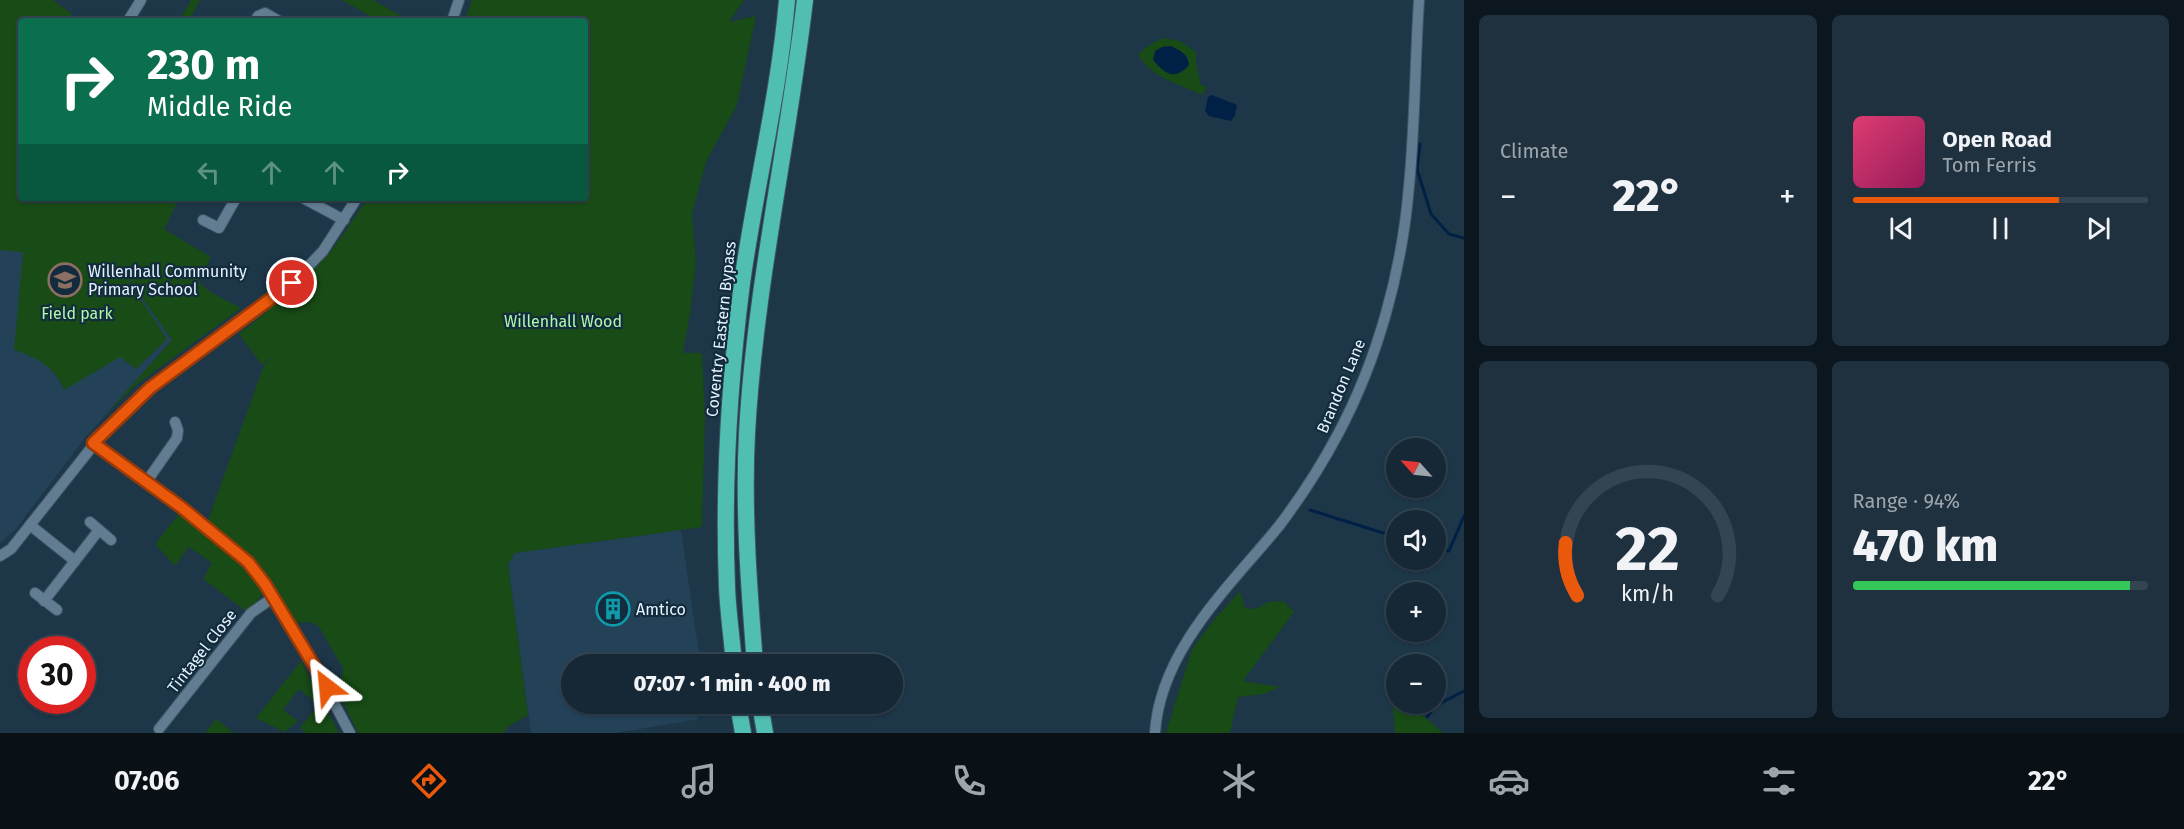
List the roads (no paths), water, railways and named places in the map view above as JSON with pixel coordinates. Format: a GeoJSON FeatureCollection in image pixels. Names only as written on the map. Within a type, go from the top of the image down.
{"type":"FeatureCollection","features":[{"type":"Feature","properties":{"kind":"highway","name":"Coventry Eastern Bypass"},"geometry":{"type":"LineString","coordinates":[[733,654],[727,566],[726,474],[731,373],[742,281],[788,0]]}},
{"type":"Feature","properties":{"kind":"highway"},"geometry":{"type":"LineString","coordinates":[[754,654],[748,567],[747,434],[757,323],[805,0]]}},
{"type":"Feature","properties":{"kind":"highway"},"geometry":{"type":"LineString","coordinates":[[740,714],[743,733]]}},
{"type":"Feature","properties":{"kind":"highway"},"geometry":{"type":"LineString","coordinates":[[762,714],[765,733]]}},
{"type":"Feature","properties":{"kind":"street"},"geometry":{"type":"LineString","coordinates":[[130,18],[141,0]]}},
{"type":"Feature","properties":{"kind":"street"},"geometry":{"type":"LineString","coordinates":[[453,18],[459,0]]}},
{"type":"Feature","properties":{"kind":"street","name":"Brandon Lane"},"geometry":{"type":"LineString","coordinates":[[1155,733],[1162,696],[1173,667],[1204,617],[1281,523],[1315,474],[1339,433],[1376,345],[1393,282],[1409,187],[1419,0]]}},
{"type":"Feature","properties":{"kind":"street"},"geometry":{"type":"LineString","coordinates":[[257,18],[265,14],[273,18]]}},
{"type":"Feature","properties":{"kind":"street"},"geometry":{"type":"LineString","coordinates":[[203,220],[219,228],[234,201]]}},
{"type":"Feature","properties":{"kind":"street"},"geometry":{"type":"LineString","coordinates":[[309,201],[344,220]]}},
{"type":"Feature","properties":{"kind":"street"},"geometry":{"type":"LineString","coordinates":[[0,556],[11,549],[93,443],[150,388],[292,283],[323,251],[355,201]]}},
{"type":"Feature","properties":{"kind":"street"},"geometry":{"type":"LineString","coordinates":[[147,481],[177,438],[178,430],[175,422]]}},
{"type":"Feature","properties":{"kind":"street"},"geometry":{"type":"LineString","coordinates":[[93,443],[147,481],[248,562],[274,597],[350,733]]}},
{"type":"Feature","properties":{"kind":"street"},"geometry":{"type":"LineString","coordinates":[[30,525],[75,561]]}},
{"type":"Feature","properties":{"kind":"street"},"geometry":{"type":"LineString","coordinates":[[44,601],[75,561],[94,526],[111,540]]}},
{"type":"Feature","properties":{"kind":"street"},"geometry":{"type":"LineString","coordinates":[[35,593],[57,610]]}},
{"type":"Feature","properties":{"kind":"street","name":"Tintagel Close"},"geometry":{"type":"LineString","coordinates":[[159,729],[251,613],[274,597]]}},
{"type":"Feature","properties":{"kind":"waterway"},"geometry":{"type":"LineString","coordinates":[[1420,144],[1417,169],[1431,214],[1449,234],[1464,238]]}},
{"type":"Feature","properties":{"kind":"waterway"},"geometry":{"type":"LineString","coordinates":[[1310,510],[1386,534]]}},
{"type":"Feature","properties":{"kind":"waterway"},"geometry":{"type":"LineString","coordinates":[[1446,550],[1449,551],[1464,516]]}},
{"type":"Feature","properties":{"kind":"waterway"},"geometry":{"type":"LineString","coordinates":[[1427,717],[1435,706],[1464,691]]}},
{"type":"Feature","properties":{"kind":"place","name":"Willenhall Community Primary School"},"geometry":{"type":"Point","coordinates":[65,280]}},
{"type":"Feature","properties":{"kind":"place","name":"Amtico"},"geometry":{"type":"Point","coordinates":[613,609]}},
{"type":"Feature","properties":{"kind":"park label","name":"Field park"},"geometry":{"type":"Point","coordinates":[77,313]}},
{"type":"Feature","properties":{"kind":"park label","name":"Willenhall Wood"},"geometry":{"type":"Point","coordinates":[563,321]}}]}
